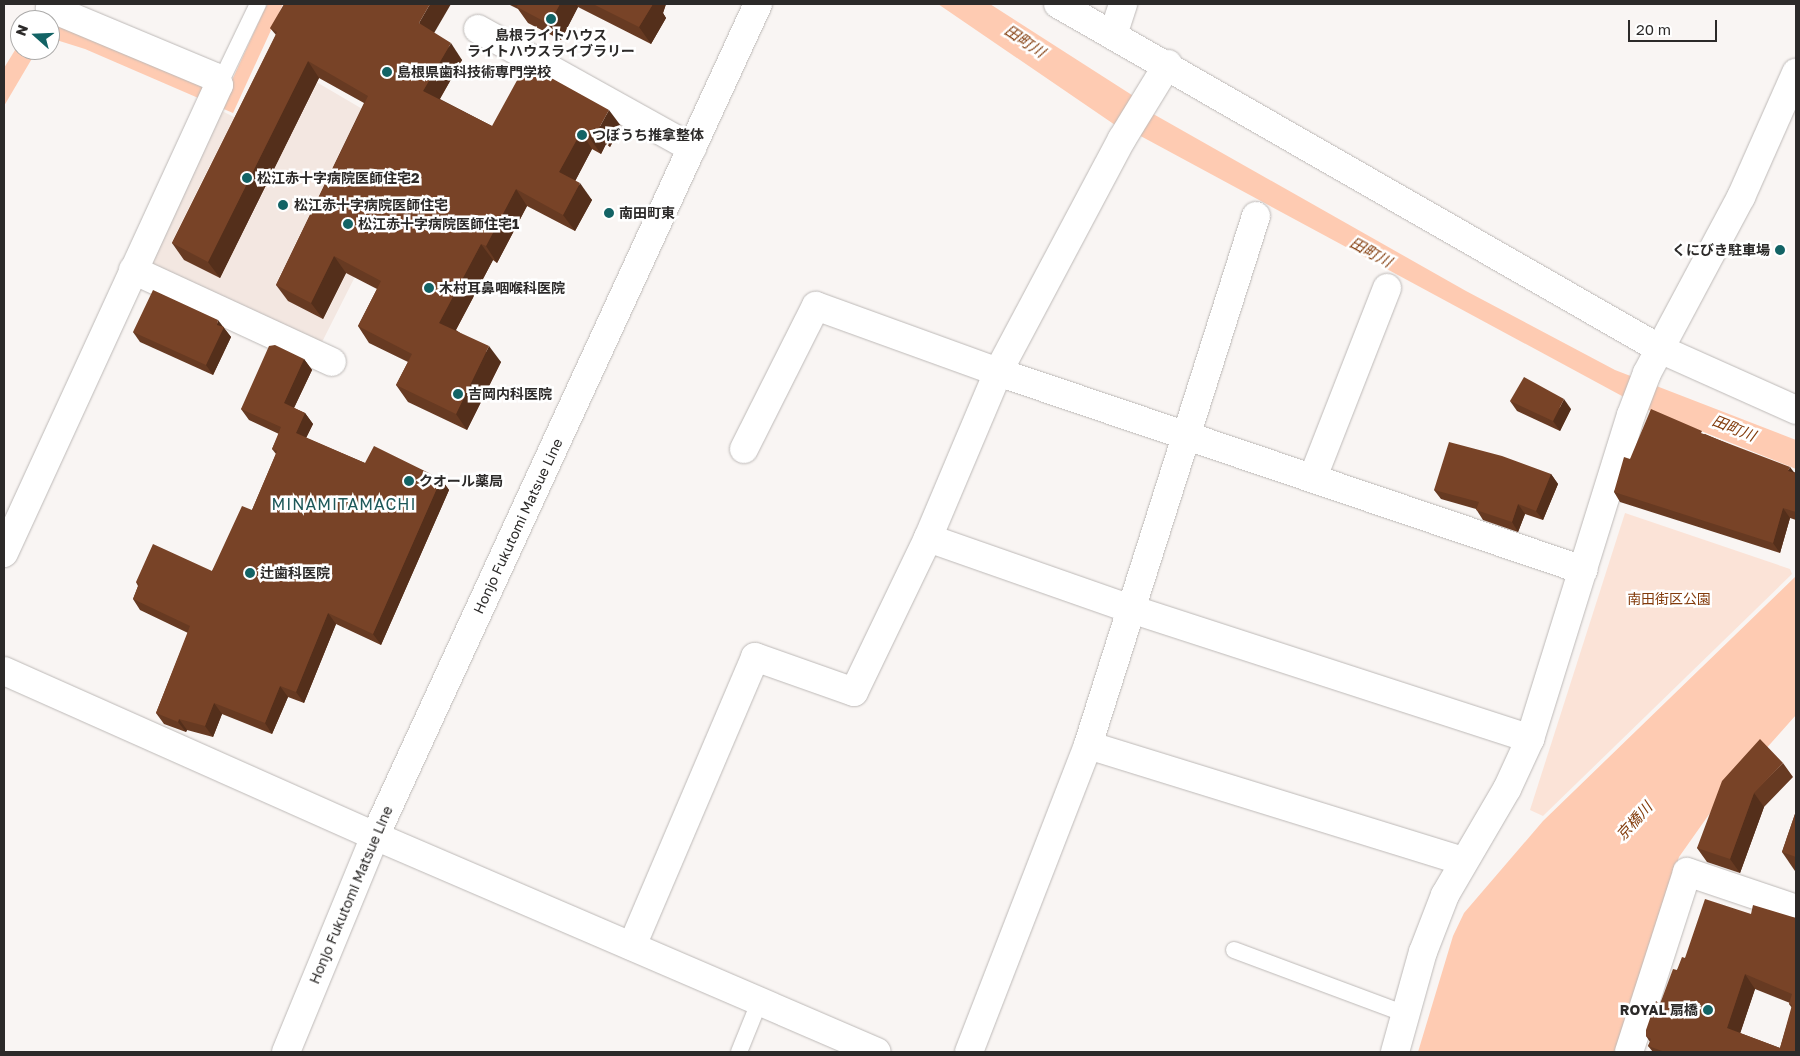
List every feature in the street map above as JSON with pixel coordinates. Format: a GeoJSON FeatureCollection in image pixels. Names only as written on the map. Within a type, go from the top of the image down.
{"type":"FeatureCollection","features":[{"type":"Feature","properties":{"kind":"street","name":"Honjo Fukutomi Matsue Line"},"geometry":{"type":"LineString","coordinates":[[286,1052],[375,836],[758,4]]}},
{"type":"Feature","properties":{"kind":"street"},"geometry":{"type":"LineString","coordinates":[[1058,4],[1168,64],[1662,350],[1796,410]]}},
{"type":"Feature","properties":{"kind":"street"},"geometry":{"type":"LineString","coordinates":[[1113,35],[1123,4]]}},
{"type":"Feature","properties":{"kind":"street"},"geometry":{"type":"LineString","coordinates":[[4,553],[214,96],[215,77],[50,8]]}},
{"type":"Feature","properties":{"kind":"street"},"geometry":{"type":"LineString","coordinates":[[478,28],[692,148]]}},
{"type":"Feature","properties":{"kind":"street"},"geometry":{"type":"LineString","coordinates":[[632,946],[755,657],[854,692],[928,538],[998,372],[1124,134],[1144,99],[1168,64]]}},
{"type":"Feature","properties":{"kind":"street"},"geometry":{"type":"LineString","coordinates":[[1395,1052],[1405,1014],[1444,895],[1462,861],[1507,789],[1530,739],[1632,411],[1647,373],[1662,350],[1741,197],[1796,73]]}},
{"type":"Feature","properties":{"kind":"street"},"geometry":{"type":"LineString","coordinates":[[969,1052],[1088,745],[1256,216]]}},
{"type":"Feature","properties":{"kind":"street"},"geometry":{"type":"LineString","coordinates":[[133,270],[332,362]]}},
{"type":"Feature","properties":{"kind":"street"},"geometry":{"type":"LineString","coordinates":[[1313,477],[1386,288]]}},
{"type":"Feature","properties":{"kind":"street"},"geometry":{"type":"LineString","coordinates":[[744,449],[816,306],[998,372],[1188,434],[1583,570]]}},
{"type":"Feature","properties":{"kind":"street"},"geometry":{"type":"LineString","coordinates":[[928,538],[1131,609],[1530,739]]}},
{"type":"Feature","properties":{"kind":"street"},"geometry":{"type":"LineString","coordinates":[[4,671],[375,836],[760,1000],[877,1052]]}},
{"type":"Feature","properties":{"kind":"street"},"geometry":{"type":"LineString","coordinates":[[1088,745],[1462,861]]}},
{"type":"Feature","properties":{"kind":"street"},"geometry":{"type":"LineString","coordinates":[[1629,1052],[1687,872],[1796,909]]}},
{"type":"Feature","properties":{"kind":"lane"},"geometry":{"type":"LineString","coordinates":[[214,96],[258,4]]}},
{"type":"Feature","properties":{"kind":"lane"},"geometry":{"type":"LineString","coordinates":[[1234,950],[1405,1014]]}},
{"type":"Feature","properties":{"kind":"lane"},"geometry":{"type":"LineString","coordinates":[[739,1052],[760,1000]]}},
{"type":"Feature","properties":{"kind":"shaded area","name":"松江赤十字病院医師住宅"},"geometry":{"type":"Polygon","coordinates":[[[267,53],[422,144],[320,346],[146,265],[218,109],[236,118],[267,53]]]}},
{"type":"Feature","properties":{"kind":"green space","name":"南田街区公園"},"geometry":{"type":"Polygon","coordinates":[[[1625,513],[1790,569],[1792,574],[1543,816],[1530,810],[1625,513]]]}},
{"type":"Feature","properties":{"kind":"water"},"geometry":{"type":"Polygon","coordinates":[[[267,4],[283,4],[233,113],[85,49],[60,41],[60,20],[227,91],[267,4]]]}},
{"type":"Feature","properties":{"kind":"water","name":"田町川"},"geometry":{"type":"Polygon","coordinates":[[[938,4],[990,4],[1135,97],[1148,111],[1466,291],[1615,370],[1796,440],[1796,469],[1646,409],[1135,133],[1118,127],[938,4]]]}},
{"type":"Feature","properties":{"kind":"water"},"geometry":{"type":"Polygon","coordinates":[[[10,58],[10,60],[31,60],[4,106],[4,68],[10,58]]]}},
{"type":"Feature","properties":{"kind":"water","name":"京橋川"},"geometry":{"type":"Polygon","coordinates":[[[1796,576],[1796,715],[1715,806],[1679,857],[1616,1052],[1418,1052],[1453,936],[1464,913],[1543,821],[1796,576]]]}},
{"type":"Feature","properties":{"kind":"building"},"geometry":{"type":"Polygon","coordinates":[[[284,4],[430,4],[419,23],[451,43],[423,91],[492,126],[526,64],[609,110],[598,130],[594,128],[589,137],[581,132],[559,172],[580,183],[563,215],[516,189],[486,246],[481,244],[439,323],[489,346],[456,414],[396,385],[412,354],[358,326],[381,281],[334,256],[311,303],[276,285],[368,96],[308,61],[208,262],[172,243],[277,32],[270,28],[284,4]]]}},
{"type":"Feature","properties":{"kind":"building"},"geometry":{"type":"Polygon","coordinates":[[[518,4],[560,4],[549,24],[517,7],[518,4]]]}},
{"type":"Feature","properties":{"kind":"building"},"geometry":{"type":"Polygon","coordinates":[[[593,4],[653,4],[639,27],[593,4]]]}},
{"type":"Feature","properties":{"kind":"building"},"geometry":{"type":"Polygon","coordinates":[[[153,290],[218,320],[217,325],[224,327],[206,365],[133,332],[153,290]]]}},
{"type":"Feature","properties":{"kind":"building"},"geometry":{"type":"Polygon","coordinates":[[[275,345],[304,359],[284,403],[305,413],[296,433],[365,463],[374,446],[441,479],[373,634],[328,613],[296,692],[280,686],[265,723],[214,703],[205,726],[179,719],[178,722],[156,713],[190,626],[133,599],[139,584],[136,582],[153,544],[212,571],[242,506],[252,510],[277,451],[272,449],[281,427],[241,409],[269,346],[275,345]]]}},
{"type":"Feature","properties":{"kind":"building"},"geometry":{"type":"Polygon","coordinates":[[[1524,377],[1564,399],[1553,421],[1510,401],[1524,377]]]}},
{"type":"Feature","properties":{"kind":"building"},"geometry":{"type":"Polygon","coordinates":[[[1651,409],[1702,431],[1701,433],[1790,467],[1788,471],[1796,473],[1796,512],[1783,508],[1773,543],[1614,492],[1624,457],[1630,459],[1651,409]]]}},
{"type":"Feature","properties":{"kind":"building"},"geometry":{"type":"Polygon","coordinates":[[[1449,442],[1502,456],[1551,474],[1536,511],[1518,504],[1512,522],[1476,510],[1479,502],[1434,490],[1449,442]]]}},
{"type":"Feature","properties":{"kind":"building"},"geometry":{"type":"Polygon","coordinates":[[[1760,739],[1783,763],[1754,793],[1730,859],[1697,848],[1722,781],[1760,739]]]}},
{"type":"Feature","properties":{"kind":"building"},"geometry":{"type":"Polygon","coordinates":[[[1796,811],[1796,857],[1782,852],[1796,811]]]}},
{"type":"Feature","properties":{"kind":"building"},"geometry":{"type":"Polygon","coordinates":[[[1705,899],[1751,914],[1753,905],[1796,918],[1796,1052],[1665,1052],[1648,1046],[1651,1039],[1646,1036],[1646,1030],[1656,1001],[1660,1004],[1673,969],[1677,970],[1682,957],[1685,958],[1705,899]],[[1745,974],[1727,1028],[1780,1048],[1792,1005],[1789,1004],[1792,994],[1745,974]]]}},
{"type":"Feature","properties":{"kind":"place","name":"島根ライトハウス ライトハウスライブラリー"},"geometry":{"type":"Point","coordinates":[551,19]}},
{"type":"Feature","properties":{"kind":"place","name":"島根県歯科技術専門学校"},"geometry":{"type":"Point","coordinates":[387,72]}},
{"type":"Feature","properties":{"kind":"place","name":"つぼうち推拿整体"},"geometry":{"type":"Point","coordinates":[582,135]}},
{"type":"Feature","properties":{"kind":"place","name":"松江赤十字病院医師住宅2"},"geometry":{"type":"Point","coordinates":[247,178]}},
{"type":"Feature","properties":{"kind":"place","name":"松江赤十字病院医師住宅"},"geometry":{"type":"Point","coordinates":[283,205]}},
{"type":"Feature","properties":{"kind":"place","name":"南田町東"},"geometry":{"type":"Point","coordinates":[609,213]}},
{"type":"Feature","properties":{"kind":"place","name":"松江赤十字病院医師住宅1"},"geometry":{"type":"Point","coordinates":[348,224]}},
{"type":"Feature","properties":{"kind":"place","name":"くにびき駐車場"},"geometry":{"type":"Point","coordinates":[1780,250]}},
{"type":"Feature","properties":{"kind":"place","name":"木村耳鼻咽喉科医院"},"geometry":{"type":"Point","coordinates":[429,288]}},
{"type":"Feature","properties":{"kind":"place","name":"吉岡内科医院"},"geometry":{"type":"Point","coordinates":[458,394]}},
{"type":"Feature","properties":{"kind":"place","name":"クオール薬局"},"geometry":{"type":"Point","coordinates":[409,481]}},
{"type":"Feature","properties":{"kind":"place","name":"辻歯科医院"},"geometry":{"type":"Point","coordinates":[250,573]}},
{"type":"Feature","properties":{"kind":"place","name":"ROYAL 扇橋"},"geometry":{"type":"Point","coordinates":[1708,1010]}},
{"type":"Feature","properties":{"kind":"district","name":"MINAMITAMACHI"},"geometry":{"type":"Point","coordinates":[344,504]}}]}
